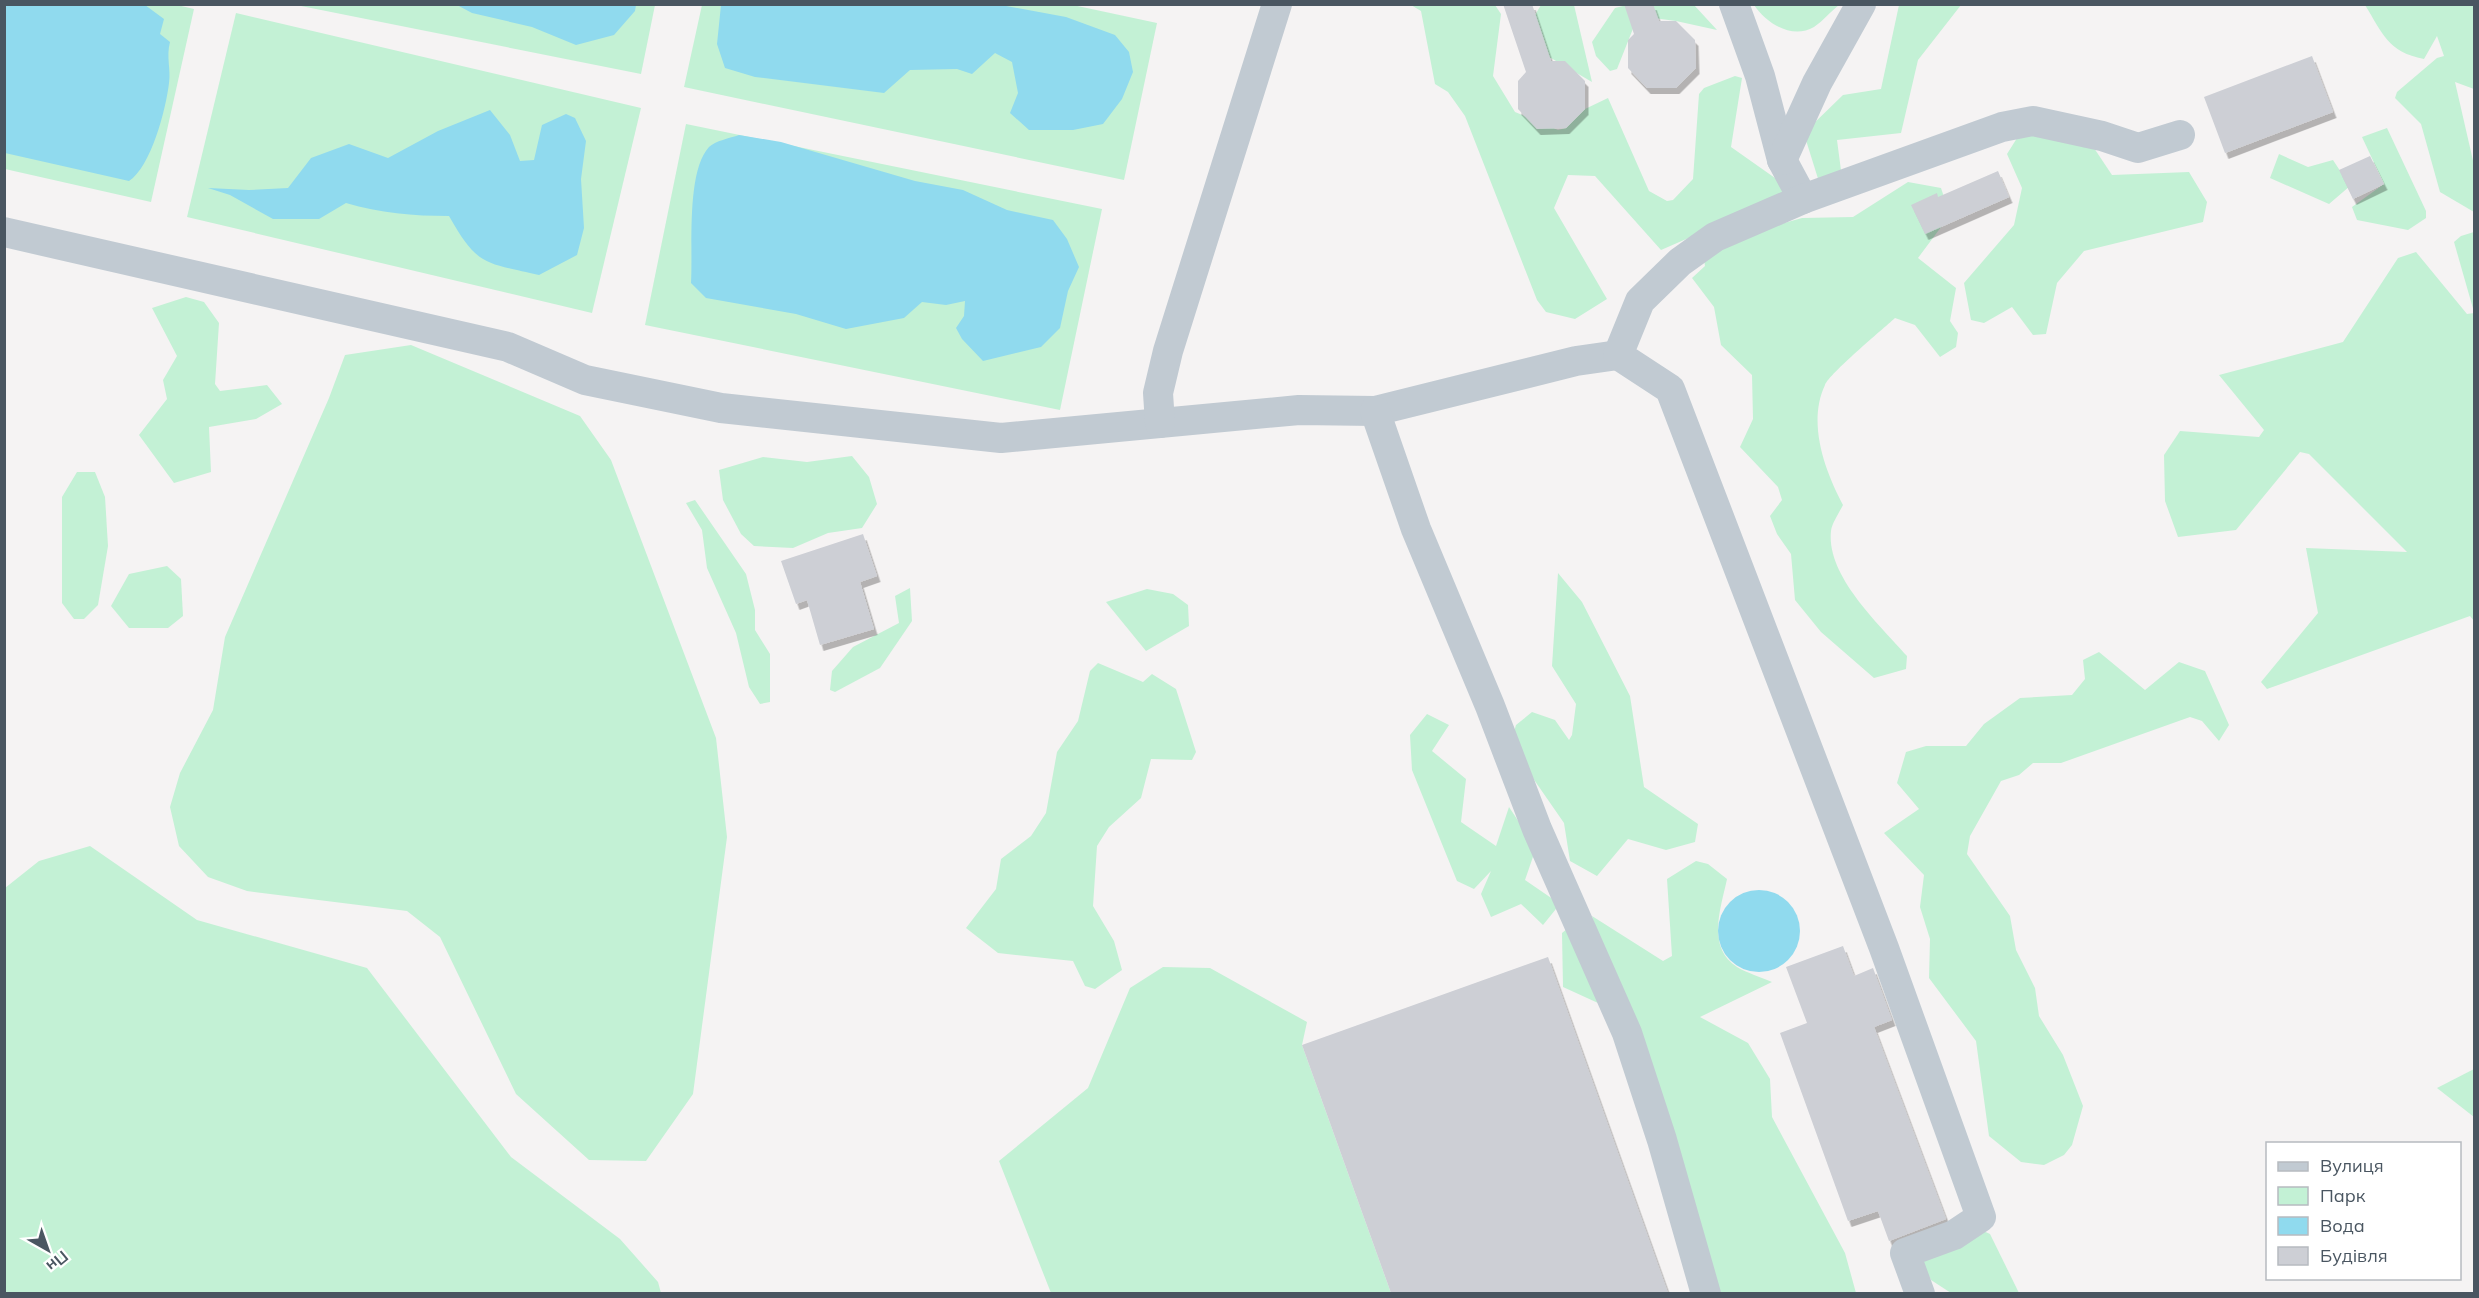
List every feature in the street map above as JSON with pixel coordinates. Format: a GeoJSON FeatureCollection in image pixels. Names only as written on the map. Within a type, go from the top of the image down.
{"type":"FeatureCollection","features":[{"type":"Feature","properties":{"kind":"street"},"geometry":{"type":"LineString","coordinates":[[1160,423],[1158,393],[1168,351],[1277,4]]}},
{"type":"Feature","properties":{"kind":"street"},"geometry":{"type":"LineString","coordinates":[[1734,4],[1760,76],[1782,160],[1803,199]]}},
{"type":"Feature","properties":{"kind":"street"},"geometry":{"type":"LineString","coordinates":[[1782,160],[1817,83],[1861,4]]}},
{"type":"Feature","properties":{"kind":"street"},"geometry":{"type":"LineString","coordinates":[[1618,355],[1640,301],[1680,262],[1715,237],[1803,199],[2002,127],[2034,121],[2102,136],[2138,148],[2180,135]]}},
{"type":"Feature","properties":{"kind":"street"},"geometry":{"type":"LineString","coordinates":[[4,231],[508,347],[585,380],[721,408],[1001,438],[1299,410],[1376,411],[1576,361],[1618,355],[1670,389],[1884,948],[1981,1217],[1954,1235],[1905,1253],[1920,1293]]}},
{"type":"Feature","properties":{"kind":"street"},"geometry":{"type":"LineString","coordinates":[[1376,411],[1416,530],[1490,706],[1538,829],[1627,1033],[1662,1140],[1706,1293]]}},
{"type":"Feature","properties":{"kind":"green space"},"geometry":{"type":"Polygon","coordinates":[[[173,4],[194,9],[151,202],[5,169],[5,5],[173,4]]]}},
{"type":"Feature","properties":{"kind":"green space"},"geometry":{"type":"Polygon","coordinates":[[[1068,4],[1157,23],[1124,180],[684,87],[702,5],[1068,4]]]}},
{"type":"Feature","properties":{"kind":"green space"},"geometry":{"type":"Polygon","coordinates":[[[296,5],[655,5],[641,74],[296,5]]]}},
{"type":"Feature","properties":{"kind":"green space"},"geometry":{"type":"Polygon","coordinates":[[[1411,5],[1495,5],[1501,14],[1493,76],[1515,112],[1558,130],[1566,128],[1585,109],[1608,98],[1649,191],[1667,201],[1673,200],[1693,179],[1699,94],[1704,88],[1735,76],[1742,78],[1731,147],[1782,183],[1783,197],[1661,250],[1595,176],[1568,175],[1554,208],[1607,299],[1575,319],[1546,312],[1537,300],[1465,116],[1448,92],[1435,84],[1421,11],[1411,5]]]}},
{"type":"Feature","properties":{"kind":"green space"},"geometry":{"type":"Polygon","coordinates":[[[1541,5],[1574,5],[1592,82],[1520,40],[1541,5]]]}},
{"type":"Feature","properties":{"kind":"green space"},"geometry":{"type":"Polygon","coordinates":[[[1627,5],[1694,5],[1717,30],[1638,16],[1617,69],[1610,71],[1596,56],[1592,42],[1615,8],[1627,5]]]}},
{"type":"Feature","properties":{"kind":"green space"},"geometry":{"type":"Polygon","coordinates":[[[1754,5],[1839,5],[1814,27],[1797,32],[1780,28],[1772,23],[1754,5]]]}},
{"type":"Feature","properties":{"kind":"green space"},"geometry":{"type":"Polygon","coordinates":[[[1899,5],[1961,5],[1918,60],[1901,133],[1837,140],[1842,178],[1820,185],[1805,137],[1807,130],[1843,95],[1881,89],[1899,5]]]}},
{"type":"Feature","properties":{"kind":"green space"},"geometry":{"type":"Polygon","coordinates":[[[2365,5],[2474,5],[2474,89],[2455,82],[2474,165],[2474,212],[2440,192],[2421,124],[2395,98],[2397,92],[2437,58],[2444,56],[2437,36],[2424,59],[2402,52],[2382,33],[2365,5]]]}},
{"type":"Feature","properties":{"kind":"green space"},"geometry":{"type":"Polygon","coordinates":[[[236,13],[641,108],[592,313],[187,217],[236,13]]]}},
{"type":"Feature","properties":{"kind":"green space"},"geometry":{"type":"Polygon","coordinates":[[[2034,111],[2086,136],[2112,175],[2189,172],[2207,202],[2203,222],[2084,251],[2057,283],[2046,334],[2033,335],[2012,307],[1984,323],[1971,320],[1964,283],[2014,225],[2022,188],[2007,154],[2034,111]]]}},
{"type":"Feature","properties":{"kind":"green space"},"geometry":{"type":"Polygon","coordinates":[[[686,124],[1102,209],[1060,410],[645,325],[686,124]]]}},
{"type":"Feature","properties":{"kind":"green space"},"geometry":{"type":"Polygon","coordinates":[[[2387,128],[2426,211],[2426,218],[2408,230],[2357,220],[2352,207],[2384,184],[2362,137],[2387,128]]]}},
{"type":"Feature","properties":{"kind":"green space"},"geometry":{"type":"Polygon","coordinates":[[[2279,154],[2308,167],[2333,160],[2350,186],[2329,204],[2270,178],[2279,154]]]}},
{"type":"Feature","properties":{"kind":"green space"},"geometry":{"type":"Polygon","coordinates":[[[1908,182],[1941,188],[1950,215],[1918,258],[1956,288],[1950,321],[1958,333],[1956,347],[1940,357],[1915,325],[1895,318],[1829,379],[1820,400],[1818,415],[1820,446],[1830,477],[1843,505],[1831,531],[1832,548],[1837,565],[1857,599],[1907,656],[1906,669],[1874,678],[1821,632],[1795,600],[1791,554],[1777,534],[1770,516],[1782,500],[1778,487],[1740,447],[1753,419],[1752,375],[1721,345],[1714,307],[1692,278],[1705,266],[1704,259],[1760,230],[1802,218],[1853,217],[1908,182]]]}},
{"type":"Feature","properties":{"kind":"green space"},"geometry":{"type":"Polygon","coordinates":[[[2474,232],[2474,312],[2454,242],[2461,236],[2474,232]]]}},
{"type":"Feature","properties":{"kind":"green space"},"geometry":{"type":"Polygon","coordinates":[[[2416,252],[2467,314],[2474,313],[2474,621],[2470,616],[2267,689],[2261,682],[2318,613],[2306,548],[2407,552],[2309,454],[2300,452],[2236,530],[2178,537],[2165,501],[2164,455],[2180,431],[2259,437],[2264,430],[2219,375],[2343,342],[2398,258],[2416,252]]]}},
{"type":"Feature","properties":{"kind":"green space"},"geometry":{"type":"Polygon","coordinates":[[[186,297],[204,302],[219,323],[215,384],[220,391],[267,385],[282,404],[256,419],[209,427],[211,472],[174,483],[139,435],[167,399],[163,380],[177,356],[152,308],[186,297]]]}},
{"type":"Feature","properties":{"kind":"green space"},"geometry":{"type":"Polygon","coordinates":[[[411,345],[580,416],[611,460],[716,738],[727,837],[693,1094],[646,1161],[589,1160],[516,1094],[440,937],[407,911],[247,891],[208,877],[179,846],[170,807],[180,773],[213,710],[225,637],[329,398],[345,355],[411,345]]]}},
{"type":"Feature","properties":{"kind":"green space"},"geometry":{"type":"Polygon","coordinates":[[[852,456],[869,477],[877,504],[862,528],[828,533],[793,548],[754,546],[741,534],[723,500],[719,470],[763,457],[807,462],[852,456]]]}},
{"type":"Feature","properties":{"kind":"green space"},"geometry":{"type":"Polygon","coordinates":[[[77,472],[95,472],[105,497],[108,546],[98,605],[84,619],[74,619],[62,603],[62,497],[77,472]]]}},
{"type":"Feature","properties":{"kind":"green space"},"geometry":{"type":"Polygon","coordinates":[[[695,500],[746,574],[755,610],[755,630],[770,654],[770,702],[760,704],[749,687],[736,633],[707,568],[702,530],[686,503],[695,500]]]}},
{"type":"Feature","properties":{"kind":"green space"},"geometry":{"type":"Polygon","coordinates":[[[167,566],[181,579],[183,616],[168,628],[129,628],[111,606],[129,574],[167,566]]]}},
{"type":"Feature","properties":{"kind":"green space"},"geometry":{"type":"Polygon","coordinates":[[[1558,573],[1582,602],[1630,696],[1644,787],[1698,824],[1695,842],[1666,850],[1628,839],[1597,876],[1570,861],[1564,823],[1510,745],[1516,725],[1532,712],[1555,720],[1569,740],[1572,735],[1576,704],[1552,666],[1558,573]]]}},
{"type":"Feature","properties":{"kind":"green space"},"geometry":{"type":"Polygon","coordinates":[[[910,588],[912,621],[880,668],[835,692],[830,690],[832,671],[853,647],[899,623],[895,596],[910,588]]]}},
{"type":"Feature","properties":{"kind":"green space"},"geometry":{"type":"Polygon","coordinates":[[[1147,589],[1173,594],[1188,605],[1189,626],[1146,651],[1106,602],[1147,589]]]}},
{"type":"Feature","properties":{"kind":"green space"},"geometry":{"type":"Polygon","coordinates":[[[2099,652],[2145,690],[2179,662],[2205,671],[2229,725],[2219,741],[2202,721],[2190,717],[2061,763],[2033,763],[2019,775],[2001,781],[1970,836],[1967,854],[2010,916],[2016,950],[2035,988],[2039,1016],[2063,1055],[2083,1106],[2072,1145],[2064,1155],[2044,1165],[2021,1162],[1989,1136],[1976,1041],[1929,978],[1930,939],[1920,907],[1924,875],[1884,833],[1919,809],[1897,783],[1906,752],[1926,746],[1966,746],[1984,724],[2020,698],[2072,695],[2085,679],[2083,660],[2099,652]]]}},
{"type":"Feature","properties":{"kind":"green space"},"geometry":{"type":"Polygon","coordinates":[[[1098,663],[1143,682],[1152,674],[1176,689],[1196,752],[1192,760],[1151,759],[1141,798],[1109,827],[1097,846],[1093,906],[1114,941],[1122,970],[1095,989],[1085,986],[1073,961],[998,953],[966,928],[996,889],[1001,859],[1031,836],[1046,813],[1057,752],[1078,721],[1090,671],[1098,663]]]}},
{"type":"Feature","properties":{"kind":"green space"},"geometry":{"type":"Polygon","coordinates":[[[1427,714],[1449,725],[1432,751],[1466,779],[1461,822],[1496,846],[1509,807],[1536,848],[1525,880],[1560,904],[1543,925],[1521,904],[1491,917],[1481,894],[1491,871],[1474,889],[1457,881],[1412,770],[1410,735],[1427,714]]]}},
{"type":"Feature","properties":{"kind":"green space"},"geometry":{"type":"Polygon","coordinates":[[[90,846],[197,920],[367,968],[511,1157],[620,1239],[658,1282],[661,1293],[5,1293],[5,888],[39,861],[90,846]]]}},
{"type":"Feature","properties":{"kind":"green space"},"geometry":{"type":"Polygon","coordinates":[[[1696,861],[1708,864],[1727,879],[1718,926],[1722,949],[1727,959],[1737,967],[1772,982],[1700,1017],[1748,1043],[1770,1079],[1772,1117],[1845,1253],[1856,1293],[1707,1293],[1592,916],[1663,961],[1672,956],[1667,879],[1696,861]]]}},
{"type":"Feature","properties":{"kind":"green space"},"geometry":{"type":"Polygon","coordinates":[[[1577,921],[1598,1003],[1563,987],[1562,933],[1577,921]]]}},
{"type":"Feature","properties":{"kind":"green space"},"geometry":{"type":"Polygon","coordinates":[[[1163,967],[1210,968],[1307,1022],[1302,1045],[1391,1293],[1051,1293],[999,1161],[1088,1088],[1130,988],[1163,967]]]}},
{"type":"Feature","properties":{"kind":"green space"},"geometry":{"type":"Polygon","coordinates":[[[2474,1069],[2474,1117],[2437,1088],[2474,1069]]]}},
{"type":"Feature","properties":{"kind":"green space"},"geometry":{"type":"Polygon","coordinates":[[[1979,1229],[1990,1234],[2019,1293],[1951,1293],[1931,1280],[1920,1259],[1979,1229]]]}},
{"type":"Feature","properties":{"kind":"water"},"geometry":{"type":"Polygon","coordinates":[[[4,5],[145,5],[164,19],[160,34],[170,42],[165,107],[151,151],[137,174],[129,181],[5,153],[4,5]]]}},
{"type":"Feature","properties":{"kind":"water"},"geometry":{"type":"Polygon","coordinates":[[[457,5],[636,5],[635,11],[614,35],[576,45],[532,27],[472,13],[457,5]]]}},
{"type":"Feature","properties":{"kind":"water"},"geometry":{"type":"Polygon","coordinates":[[[721,5],[1001,5],[1066,17],[1115,35],[1129,52],[1133,72],[1122,99],[1103,124],[1073,130],[1029,130],[1010,113],[1018,93],[1012,62],[995,53],[972,74],[957,69],[910,70],[884,93],[755,77],[725,68],[717,44],[721,5]]]}},
{"type":"Feature","properties":{"kind":"water"},"geometry":{"type":"Polygon","coordinates":[[[490,110],[510,135],[520,161],[534,160],[542,125],[566,114],[575,118],[586,141],[581,179],[584,228],[577,255],[539,275],[484,260],[468,245],[449,216],[397,213],[346,203],[319,219],[273,219],[230,195],[208,188],[249,190],[288,188],[311,158],[349,144],[388,158],[438,131],[490,110]]]}},
{"type":"Feature","properties":{"kind":"water"},"geometry":{"type":"Polygon","coordinates":[[[739,135],[781,142],[915,181],[963,190],[1007,210],[1053,220],[1067,239],[1079,267],[1068,291],[1060,328],[1041,347],[983,361],[962,339],[956,328],[964,316],[965,301],[946,305],[922,302],[904,318],[846,329],[796,314],[706,298],[691,283],[692,211],[697,174],[709,147],[719,141],[739,135]]]}},
{"type":"Feature","properties":{"kind":"water"},"geometry":{"type":"Polygon","coordinates":[[[1751,890],[1767,890],[1782,897],[1793,908],[1800,923],[1797,947],[1788,960],[1767,972],[1751,972],[1736,965],[1725,954],[1718,939],[1718,923],[1725,908],[1736,897],[1751,890]]]}},
{"type":"Feature","properties":{"kind":"building"},"geometry":{"type":"Polygon","coordinates":[[[1503,4],[1532,4],[1551,61],[1565,61],[1585,81],[1585,109],[1566,128],[1537,129],[1518,109],[1518,81],[1526,72],[1503,4]]]}},
{"type":"Feature","properties":{"kind":"building"},"geometry":{"type":"Polygon","coordinates":[[[1624,4],[1653,4],[1659,21],[1676,21],[1695,40],[1696,68],[1676,88],[1647,88],[1628,68],[1628,40],[1634,34],[1624,4]]]}},
{"type":"Feature","properties":{"kind":"building"},"geometry":{"type":"Polygon","coordinates":[[[2312,56],[2333,112],[2225,153],[2204,97],[2312,56]]]}},
{"type":"Feature","properties":{"kind":"building"},"geometry":{"type":"Polygon","coordinates":[[[2370,156],[2384,184],[2353,199],[2339,170],[2370,156]]]}},
{"type":"Feature","properties":{"kind":"building"},"geometry":{"type":"Polygon","coordinates":[[[1998,171],[2009,197],[1925,234],[1911,205],[1937,193],[1938,197],[1998,171]]]}},
{"type":"Feature","properties":{"kind":"building"},"geometry":{"type":"Polygon","coordinates":[[[863,534],[877,576],[860,582],[874,629],[820,645],[807,600],[796,604],[781,561],[863,534]]]}},
{"type":"Feature","properties":{"kind":"building"},"geometry":{"type":"Polygon","coordinates":[[[1843,946],[1854,976],[1873,968],[1892,1020],[1874,1027],[1946,1219],[1889,1241],[1878,1211],[1848,1221],[1780,1033],[1807,1023],[1786,967],[1843,946]]]}},
{"type":"Feature","properties":{"kind":"building"},"geometry":{"type":"Polygon","coordinates":[[[1548,957],[1668,1293],[1391,1293],[1302,1045],[1548,957]]]}}]}
